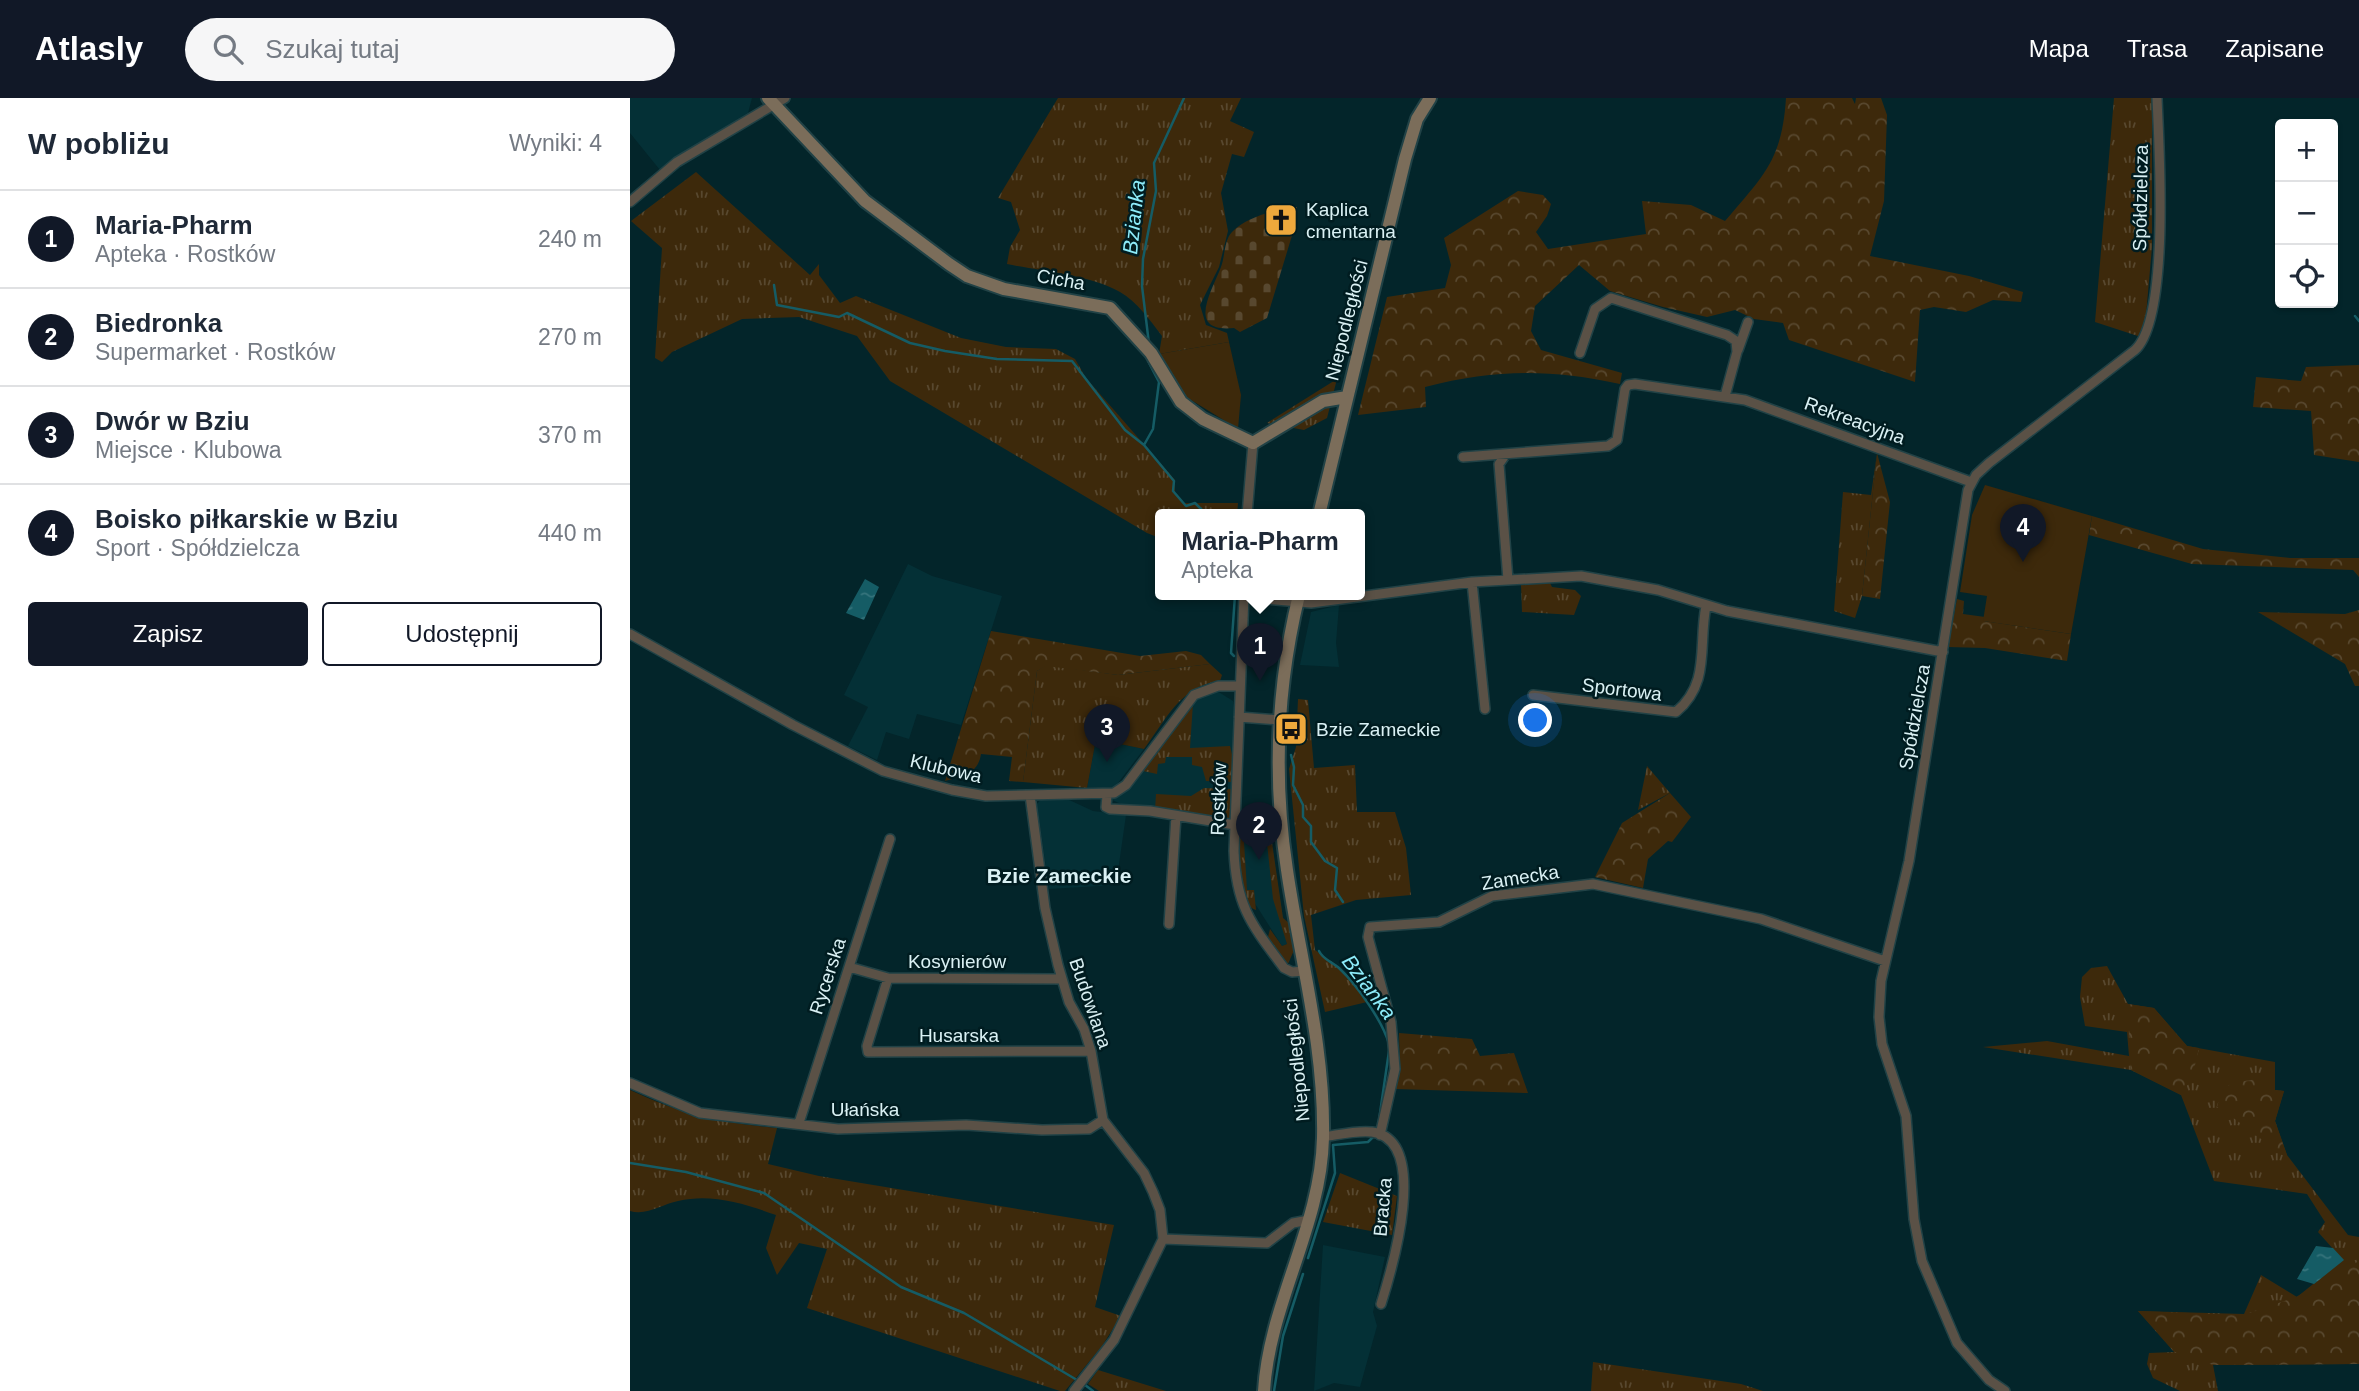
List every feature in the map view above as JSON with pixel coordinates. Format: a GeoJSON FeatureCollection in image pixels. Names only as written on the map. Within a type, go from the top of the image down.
{"type":"FeatureCollection","features":[{"type":"Feature","properties":{"kind":"street","name":"Niepodległości"},"geometry":{"type":"LineString","coordinates":[[1319,509],[1405,159],[1417,119],[1430,98]]}},
{"type":"Feature","properties":{"kind":"street","name":"Spółdzielcza"},"geometry":{"type":"LineString","coordinates":[[2005,1391],[1989,1380],[1957,1343],[1922,1261],[1914,1219],[1906,1116],[1882,1044],[1879,997],[1909,862],[1971,482],[1989,463],[2134,350],[2144,338],[2154,297],[2158,246],[2160,168],[2157,98]]}},
{"type":"Feature","properties":{"kind":"street"},"geometry":{"type":"LineString","coordinates":[[630,202],[677,162],[776,101]]}},
{"type":"Feature","properties":{"kind":"street","name":"Cicha"},"geometry":{"type":"LineString","coordinates":[[776,101],[865,201],[949,264],[967,276],[1004,289],[1110,308],[1152,353],[1181,402],[1203,419],[1253,443]]}},
{"type":"Feature","properties":{"kind":"street"},"geometry":{"type":"LineString","coordinates":[[1580,354],[1595,309],[1611,298],[1727,335],[1736,341],[1737,352]]}},
{"type":"Feature","properties":{"kind":"street"},"geometry":{"type":"LineString","coordinates":[[1725,396],[1748,322]]}},
{"type":"Feature","properties":{"kind":"street","name":"Rekreacyjna"},"geometry":{"type":"LineString","coordinates":[[1463,457],[1608,446],[1618,440],[1628,384],[1725,396],[1772,408],[1971,482]]}},
{"type":"Feature","properties":{"kind":"street"},"geometry":{"type":"LineString","coordinates":[[1248,509],[1253,443],[1323,401],[1347,397]]}},
{"type":"Feature","properties":{"kind":"street"},"geometry":{"type":"LineString","coordinates":[[1506,454],[1499,464],[1508,580]]}},
{"type":"Feature","properties":{"kind":"street"},"geometry":{"type":"LineString","coordinates":[[1365,593],[1508,580],[1581,576],[1605,578],[1658,590],[1706,606],[1943,652]]}},
{"type":"Feature","properties":{"kind":"street"},"geometry":{"type":"LineString","coordinates":[[1472,583],[1485,709]]}},
{"type":"Feature","properties":{"kind":"street","name":"Rostków"},"geometry":{"type":"LineString","coordinates":[[1243,600],[1235,876],[1245,911],[1284,968],[1292,972],[1305,971]]}},
{"type":"Feature","properties":{"kind":"street","name":"Niepodległości"},"geometry":{"type":"LineString","coordinates":[[1264,1391],[1273,1336],[1309,1220],[1320,1173],[1323,1137],[1319,1059],[1283,838],[1280,720],[1287,658],[1298,600]]}},
{"type":"Feature","properties":{"kind":"street","name":"Sportowa"},"geometry":{"type":"LineString","coordinates":[[1533,695],[1676,712],[1693,695],[1700,679],[1706,606]]}},
{"type":"Feature","properties":{"kind":"street","name":"Klubowa"},"geometry":{"type":"LineString","coordinates":[[630,634],[883,771],[972,794],[1107,795]]}},
{"type":"Feature","properties":{"kind":"street"},"geometry":{"type":"LineString","coordinates":[[1236,825],[1108,809],[1107,795],[1126,785],[1194,695],[1218,686],[1240,686]]}},
{"type":"Feature","properties":{"kind":"street"},"geometry":{"type":"LineString","coordinates":[[1238,717],[1280,720]]}},
{"type":"Feature","properties":{"kind":"street","name":"Budowlana"},"geometry":{"type":"LineString","coordinates":[[1030,795],[1045,908],[1062,979],[1091,1051],[1103,1120],[1149,1182],[1160,1210],[1163,1238]]}},
{"type":"Feature","properties":{"kind":"street"},"geometry":{"type":"LineString","coordinates":[[1169,924],[1176,816]]}},
{"type":"Feature","properties":{"kind":"street","name":"Rycerska"},"geometry":{"type":"LineString","coordinates":[[799,1124],[890,839]]}},
{"type":"Feature","properties":{"kind":"street","name":"Zamecka"},"geometry":{"type":"LineString","coordinates":[[1380,1135],[1395,1069],[1391,1021],[1368,937],[1370,927],[1439,922],[1492,896],[1593,884],[1761,919],[1885,961]]}},
{"type":"Feature","properties":{"kind":"street"},"geometry":{"type":"LineString","coordinates":[[849,967],[888,978]]}},
{"type":"Feature","properties":{"kind":"street","name":"Kosynierów"},"geometry":{"type":"LineString","coordinates":[[877,1013],[888,978],[1062,979]]}},
{"type":"Feature","properties":{"kind":"street","name":"Husarska"},"geometry":{"type":"LineString","coordinates":[[877,1013],[868,1052],[1091,1051]]}},
{"type":"Feature","properties":{"kind":"street","name":"Ułańska"},"geometry":{"type":"LineString","coordinates":[[630,1083],[700,1113],[838,1129],[966,1125],[1042,1130],[1088,1129],[1103,1120]]}},
{"type":"Feature","properties":{"kind":"street"},"geometry":{"type":"LineString","coordinates":[[1323,1137],[1373,1132],[1380,1135]]}},
{"type":"Feature","properties":{"kind":"street","name":"Bracka"},"geometry":{"type":"LineString","coordinates":[[1380,1135],[1393,1145],[1401,1159],[1405,1176],[1394,1263],[1381,1304]]}},
{"type":"Feature","properties":{"kind":"street"},"geometry":{"type":"LineString","coordinates":[[1074,1391],[1114,1340],[1163,1238],[1267,1244],[1293,1223],[1309,1220]]}},
{"type":"Feature","properties":{"kind":"shaded area"},"geometry":{"type":"Polygon","coordinates":[[[630,98],[752,98],[748,113],[660,170],[630,133],[630,98]]]}},
{"type":"Feature","properties":{"kind":"shaded area"},"geometry":{"type":"Polygon","coordinates":[[[908,564],[932,576],[1002,596],[961,725],[917,714],[909,739],[886,732],[877,760],[848,746],[868,707],[844,695],[908,564]]]}},
{"type":"Feature","properties":{"kind":"shaded area"},"geometry":{"type":"Polygon","coordinates":[[[1339,605],[1336,643],[1339,667],[1300,665],[1311,612],[1339,605]]]}},
{"type":"Feature","properties":{"kind":"shaded area"},"geometry":{"type":"Polygon","coordinates":[[[1217,691],[1233,701],[1235,712],[1231,818],[1130,808],[1110,799],[1129,788],[1195,699],[1217,691]]]}},
{"type":"Feature","properties":{"kind":"shaded area"},"geometry":{"type":"Polygon","coordinates":[[[1096,739],[1144,749],[1115,787],[1087,788],[1096,739]]]}},
{"type":"Feature","properties":{"kind":"shaded area"},"geometry":{"type":"Polygon","coordinates":[[[1042,798],[1065,798],[1093,811],[1126,815],[1116,885],[1049,889],[1037,804],[1042,798]]]}},
{"type":"Feature","properties":{"kind":"shaded area"},"geometry":{"type":"Polygon","coordinates":[[[1267,813],[1287,944],[1282,946],[1247,891],[1243,821],[1246,814],[1267,813]]]}},
{"type":"Feature","properties":{"kind":"shaded area"},"geometry":{"type":"Polygon","coordinates":[[[1323,1245],[1385,1257],[1373,1312],[1377,1326],[1360,1387],[1334,1383],[1314,1391],[1323,1245]]]}},
{"type":"Feature","properties":{"kind":"green space"},"geometry":{"type":"Polygon","coordinates":[[[1058,98],[1241,98],[1230,121],[1254,132],[1244,157],[1232,154],[1221,193],[1228,231],[1219,267],[1200,305],[1206,325],[1227,333],[1229,342],[1159,354],[1162,336],[1138,306],[1120,292],[1095,281],[1007,264],[1010,247],[1020,230],[1011,202],[998,198],[1058,98]]]}},
{"type":"Feature","properties":{"kind":"green space"},"geometry":{"type":"Polygon","coordinates":[[[1786,98],[1852,98],[1855,104],[1856,98],[1881,98],[1887,115],[1884,201],[1870,256],[1969,276],[2023,292],[2021,302],[1993,300],[1966,312],[1934,307],[1920,310],[1915,382],[1789,340],[1783,323],[1754,319],[1735,310],[1707,317],[1610,291],[1579,265],[1535,306],[1531,331],[1541,350],[1622,373],[1620,384],[1546,374],[1499,374],[1425,387],[1426,407],[1358,415],[1387,297],[1445,288],[1451,265],[1444,238],[1518,191],[1543,195],[1551,204],[1547,216],[1536,232],[1548,249],[1646,234],[1642,201],[1691,205],[1725,221],[1769,166],[1780,137],[1786,98]]]}},
{"type":"Feature","properties":{"kind":"green space"},"geometry":{"type":"Polygon","coordinates":[[[2114,98],[2152,98],[2152,247],[2144,338],[2095,322],[2114,98]]]}},
{"type":"Feature","properties":{"kind":"green space"},"geometry":{"type":"Polygon","coordinates":[[[696,172],[810,275],[819,264],[819,275],[840,303],[856,296],[961,338],[1006,347],[1056,349],[1075,359],[1086,378],[1175,480],[1175,493],[1184,503],[1238,503],[1238,509],[1155,509],[1155,536],[1147,533],[890,381],[857,336],[799,317],[742,319],[672,352],[662,362],[655,358],[662,248],[631,221],[696,172]]]}},
{"type":"Feature","properties":{"kind":"green space"},"geometry":{"type":"Polygon","coordinates":[[[1297,207],[1297,219],[1267,318],[1240,332],[1234,328],[1219,328],[1210,324],[1206,317],[1208,298],[1221,267],[1229,235],[1254,218],[1297,207]]]}},
{"type":"Feature","properties":{"kind":"green space"},"geometry":{"type":"Polygon","coordinates":[[[1229,342],[1241,395],[1238,429],[1183,395],[1159,354],[1229,342]]]}},
{"type":"Feature","properties":{"kind":"green space"},"geometry":{"type":"Polygon","coordinates":[[[2359,365],[2359,462],[2314,455],[2311,411],[2253,407],[2256,377],[2301,381],[2306,367],[2359,365]]]}},
{"type":"Feature","properties":{"kind":"green space"},"geometry":{"type":"Polygon","coordinates":[[[1337,379],[1327,418],[1304,430],[1267,423],[1337,379]]]}},
{"type":"Feature","properties":{"kind":"green space"},"geometry":{"type":"Polygon","coordinates":[[[1877,453],[1862,596],[1855,618],[1834,611],[1843,492],[1871,495],[1877,453]]]}},
{"type":"Feature","properties":{"kind":"green space"},"geometry":{"type":"Polygon","coordinates":[[[1877,453],[1890,502],[1880,599],[1862,596],[1877,453]]]}},
{"type":"Feature","properties":{"kind":"green space"},"geometry":{"type":"Polygon","coordinates":[[[1985,485],[2092,516],[2071,634],[1983,621],[1987,596],[1960,592],[1972,515],[1985,485]]]}},
{"type":"Feature","properties":{"kind":"green space"},"geometry":{"type":"Polygon","coordinates":[[[2092,516],[2203,549],[2290,558],[2359,558],[2359,577],[2353,570],[2192,564],[2089,535],[2092,516]]]}},
{"type":"Feature","properties":{"kind":"green space"},"geometry":{"type":"Polygon","coordinates":[[[1550,583],[1552,587],[1575,590],[1581,596],[1574,615],[1522,612],[1521,585],[1550,583]]]}},
{"type":"Feature","properties":{"kind":"green space"},"geometry":{"type":"Polygon","coordinates":[[[1957,599],[1964,601],[1963,614],[1985,617],[1984,621],[2071,634],[2067,661],[1985,648],[1948,647],[1957,599]]]}},
{"type":"Feature","properties":{"kind":"green space"},"geometry":{"type":"Polygon","coordinates":[[[2359,610],[2359,686],[2355,686],[2345,664],[2258,612],[2345,614],[2359,610]]]}},
{"type":"Feature","properties":{"kind":"green space"},"geometry":{"type":"Polygon","coordinates":[[[991,631],[1140,656],[1186,651],[1201,655],[1210,664],[1118,675],[1046,666],[1037,671],[1023,782],[1009,781],[1012,757],[981,754],[973,770],[964,776],[945,781],[991,631]]]}},
{"type":"Feature","properties":{"kind":"green space"},"geometry":{"type":"Polygon","coordinates":[[[1210,664],[1222,675],[1220,681],[1206,684],[1184,697],[1144,749],[1096,739],[1087,788],[1023,782],[1037,671],[1046,665],[1118,675],[1210,664]]]}},
{"type":"Feature","properties":{"kind":"green space"},"geometry":{"type":"Polygon","coordinates":[[[1298,699],[1308,700],[1314,768],[1355,765],[1357,812],[1395,812],[1406,848],[1411,895],[1356,900],[1311,915],[1315,950],[1341,968],[1367,1002],[1325,1012],[1304,916],[1289,769],[1296,747],[1298,699]]]}},
{"type":"Feature","properties":{"kind":"green space"},"geometry":{"type":"Polygon","coordinates":[[[1193,703],[1190,748],[1230,746],[1234,763],[1231,782],[1206,781],[1202,767],[1192,765],[1192,757],[1166,757],[1165,763],[1158,764],[1157,774],[1143,771],[1193,703]]]}},
{"type":"Feature","properties":{"kind":"green space"},"geometry":{"type":"Polygon","coordinates":[[[1647,766],[1670,793],[1638,810],[1647,766]]]}},
{"type":"Feature","properties":{"kind":"green space"},"geometry":{"type":"Polygon","coordinates":[[[1204,788],[1233,789],[1229,821],[1155,810],[1156,794],[1191,796],[1204,788]]]}},
{"type":"Feature","properties":{"kind":"green space"},"geometry":{"type":"Polygon","coordinates":[[[1670,793],[1691,817],[1672,842],[1668,841],[1648,859],[1643,888],[1595,877],[1622,823],[1670,793]]]}},
{"type":"Feature","properties":{"kind":"green space"},"geometry":{"type":"Polygon","coordinates":[[[1246,811],[1244,842],[1247,890],[1254,890],[1256,910],[1248,904],[1240,882],[1241,815],[1246,811]]]}},
{"type":"Feature","properties":{"kind":"green space"},"geometry":{"type":"Polygon","coordinates":[[[1264,815],[1268,815],[1283,918],[1290,924],[1295,948],[1287,966],[1268,937],[1270,929],[1282,946],[1287,944],[1273,899],[1264,815]]]}},
{"type":"Feature","properties":{"kind":"green space"},"geometry":{"type":"Polygon","coordinates":[[[2107,966],[2128,1004],[2154,1008],[2187,1046],[2275,1062],[2275,1090],[2284,1091],[2275,1121],[2287,1155],[2348,1235],[2359,1237],[2359,1364],[2213,1365],[2218,1391],[2180,1391],[2153,1378],[2147,1364],[2149,1353],[2174,1352],[2138,1311],[2244,1314],[2261,1275],[2297,1297],[2343,1260],[2318,1232],[2325,1222],[2307,1194],[2214,1181],[2181,1095],[2131,1070],[1983,1047],[2047,1041],[2129,1056],[2127,1032],[2085,1026],[2080,997],[2082,977],[2091,968],[2107,966]]]}},
{"type":"Feature","properties":{"kind":"green space"},"geometry":{"type":"Polygon","coordinates":[[[2128,1004],[2154,1008],[2187,1046],[2199,1048],[2192,1078],[2181,1095],[2131,1070],[2128,1004]]]}},
{"type":"Feature","properties":{"kind":"green space"},"geometry":{"type":"Polygon","coordinates":[[[1399,1033],[1472,1039],[1480,1056],[1514,1053],[1528,1093],[1395,1089],[1400,1069],[1399,1033]]]}},
{"type":"Feature","properties":{"kind":"green space"},"geometry":{"type":"Polygon","coordinates":[[[2271,1077],[2275,1090],[2284,1091],[2275,1121],[2287,1155],[2217,1107],[2220,1096],[2231,1083],[2271,1077]]]}},
{"type":"Feature","properties":{"kind":"green space"},"geometry":{"type":"Polygon","coordinates":[[[630,1090],[668,1106],[702,1116],[777,1128],[768,1164],[819,1176],[1114,1225],[1095,1307],[1121,1316],[1102,1346],[1065,1391],[1060,1391],[807,1308],[827,1249],[799,1243],[777,1275],[766,1248],[776,1215],[740,1204],[703,1198],[678,1201],[642,1212],[630,1211],[630,1090]]]}},
{"type":"Feature","properties":{"kind":"green space"},"geometry":{"type":"Polygon","coordinates":[[[1340,1173],[1397,1196],[1392,1235],[1323,1222],[1340,1173]]]}},
{"type":"Feature","properties":{"kind":"green space"},"geometry":{"type":"Polygon","coordinates":[[[2359,1261],[2359,1364],[2213,1365],[2175,1352],[2138,1311],[2244,1315],[2296,1297],[2359,1261]]]}},
{"type":"Feature","properties":{"kind":"green space"},"geometry":{"type":"Polygon","coordinates":[[[1593,1362],[1741,1384],[1763,1391],[1591,1391],[1593,1362]]]}},
{"type":"Feature","properties":{"kind":"green space"},"geometry":{"type":"Polygon","coordinates":[[[1098,1370],[1166,1391],[1099,1391],[1088,1384],[1098,1370]]]}},
{"type":"Feature","properties":{"kind":"water"},"geometry":{"type":"Polygon","coordinates":[[[865,579],[879,587],[864,620],[846,613],[865,579]]]}},
{"type":"Feature","properties":{"kind":"water"},"geometry":{"type":"Polygon","coordinates":[[[2316,1246],[2333,1248],[2344,1260],[2314,1284],[2297,1279],[2316,1246]]]}},
{"type":"Feature","properties":{"kind":"waterway","name":"Bzianka"},"geometry":{"type":"LineString","coordinates":[[1149,344],[1142,286],[1143,259],[1156,191],[1154,163],[1184,98]]}},
{"type":"Feature","properties":{"kind":"waterway"},"geometry":{"type":"LineString","coordinates":[[774,285],[777,305],[839,317],[847,313],[910,343],[997,359],[1072,361],[1125,430],[1144,445]]}},
{"type":"Feature","properties":{"kind":"waterway"},"geometry":{"type":"LineString","coordinates":[[2355,316],[2359,321]]}},
{"type":"Feature","properties":{"kind":"waterway","name":"Bzianka"},"geometry":{"type":"LineString","coordinates":[[1148,361],[1159,382],[1153,429],[1144,445],[1174,481],[1173,491],[1186,506],[1195,503],[1201,509]]}},
{"type":"Feature","properties":{"kind":"waterway","name":"Bzianka"},"geometry":{"type":"LineString","coordinates":[[1234,656],[1231,653],[1235,600]]}},
{"type":"Feature","properties":{"kind":"waterway","name":"Bzianka"},"geometry":{"type":"LineString","coordinates":[[1291,755],[1294,767],[1293,785],[1303,805],[1303,817],[1311,826],[1311,842],[1325,861],[1337,868],[1335,890],[1343,902]]}},
{"type":"Feature","properties":{"kind":"waterway","name":"Bzianka"},"geometry":{"type":"LineString","coordinates":[[1319,951],[1347,976],[1361,994],[1381,1025],[1389,1044]]}},
{"type":"Feature","properties":{"kind":"waterway","name":"Bzianka"},"geometry":{"type":"LineString","coordinates":[[1379,1120],[1389,1051]]}},
{"type":"Feature","properties":{"kind":"waterway","name":"Bzianka"},"geometry":{"type":"LineString","coordinates":[[1308,1258],[1335,1173],[1333,1145],[1368,1142],[1373,1137]]}},
{"type":"Feature","properties":{"kind":"waterway"},"geometry":{"type":"LineString","coordinates":[[630,1163],[686,1172],[764,1193],[901,1287],[964,1313],[1077,1380]]}},
{"type":"Feature","properties":{"kind":"waterway","name":"Bzianka"},"geometry":{"type":"LineString","coordinates":[[1274,1391],[1283,1336],[1303,1274]]}},
{"type":"Feature","properties":{"kind":"waterway"},"geometry":{"type":"LineString","coordinates":[[1085,1385],[1093,1391]]}},
{"type":"Feature","properties":{"kind":"place","name":"Kaplica cmentarna"},"geometry":{"type":"Point","coordinates":[1281,220]}},
{"type":"Feature","properties":{"kind":"place","name":"Boisko piłkarskie w Bziu"},"geometry":{"type":"Point","coordinates":[2023,562]}},
{"type":"Feature","properties":{"kind":"place","name":"Maria-Pharm"},"geometry":{"type":"Point","coordinates":[1260,681]}},
{"type":"Feature","properties":{"kind":"place","name":"Bzie Zameckie"},"geometry":{"type":"Point","coordinates":[1291,729]}},
{"type":"Feature","properties":{"kind":"place","name":"Dwór w Bziu"},"geometry":{"type":"Point","coordinates":[1107,762]}},
{"type":"Feature","properties":{"kind":"place","name":"Biedronka"},"geometry":{"type":"Point","coordinates":[1259,860]}},
{"type":"Feature","properties":{"kind":"district","name":"Bzie Zameckie"},"geometry":{"type":"Point","coordinates":[1059,876]}}]}
